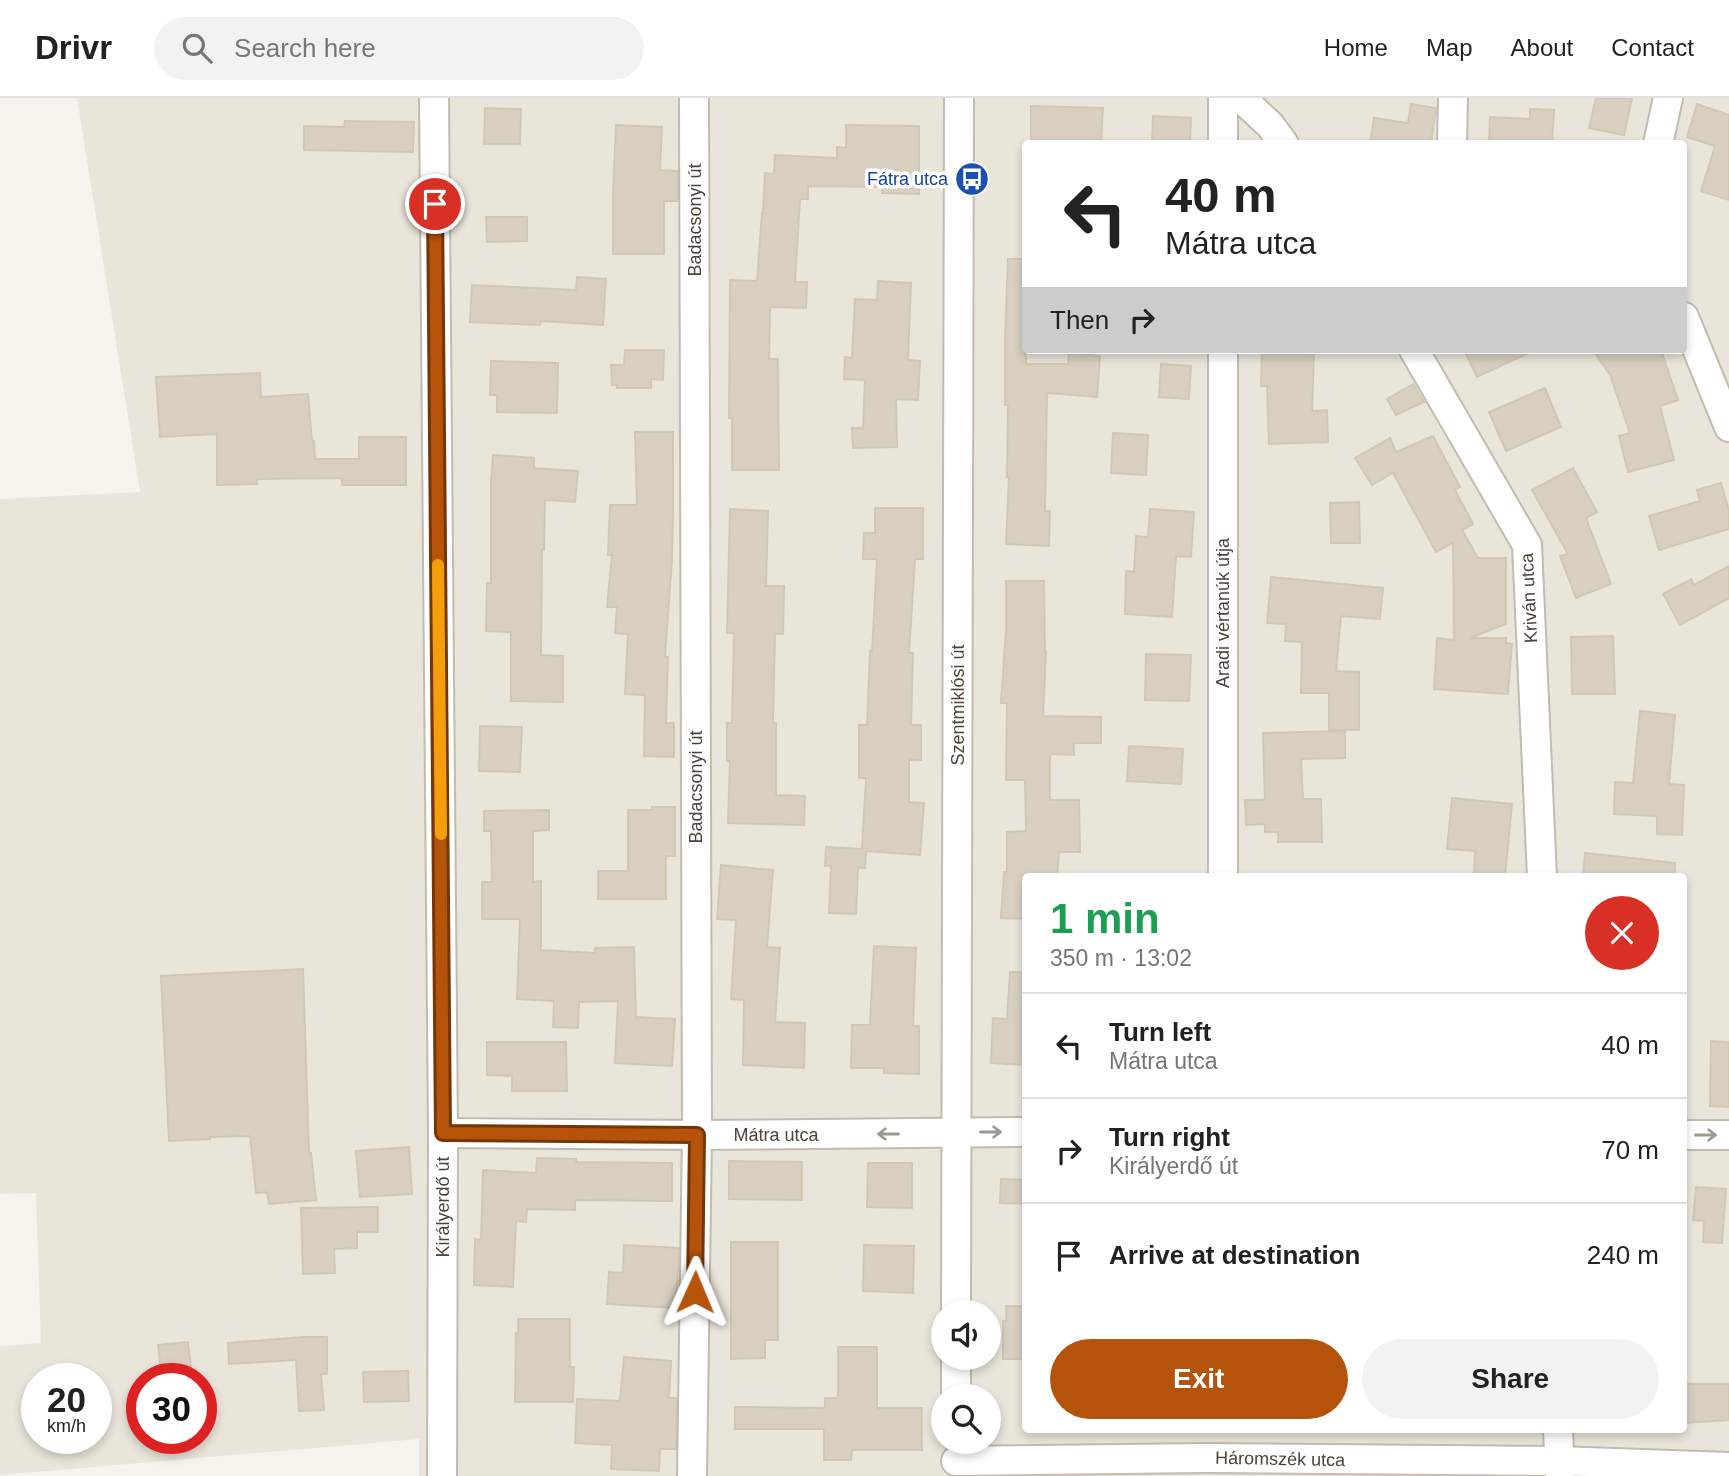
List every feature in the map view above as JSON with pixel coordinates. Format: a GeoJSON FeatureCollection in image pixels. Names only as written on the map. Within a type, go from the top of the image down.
{"type":"FeatureCollection","features":[{"type":"Feature","properties":{"kind":"street","name":"Királyerdő út"},"geometry":{"type":"LineString","coordinates":[[434,98],[443,1133],[442,1476]]}},
{"type":"Feature","properties":{"kind":"street","name":"Badacsonyi út"},"geometry":{"type":"LineString","coordinates":[[692,1476],[697,1135],[694,98]]}},
{"type":"Feature","properties":{"kind":"street","name":"Szentmiklósi út"},"geometry":{"type":"LineString","coordinates":[[956,1300],[959,98]]}},
{"type":"Feature","properties":{"kind":"street"},"geometry":{"type":"LineString","coordinates":[[1223,98],[1223,140]]}},
{"type":"Feature","properties":{"kind":"street"},"geometry":{"type":"LineString","coordinates":[[1241,98],[1270,125],[1281,140]]}},
{"type":"Feature","properties":{"kind":"street"},"geometry":{"type":"LineString","coordinates":[[1452,140],[1453,98]]}},
{"type":"Feature","properties":{"kind":"street"},"geometry":{"type":"LineString","coordinates":[[1659,140],[1668,98]]}},
{"type":"Feature","properties":{"kind":"street"},"geometry":{"type":"LineString","coordinates":[[1687,324],[1729,427]]}},
{"type":"Feature","properties":{"kind":"street","name":"Aradi vértanúk útja"},"geometry":{"type":"LineString","coordinates":[[1223,354],[1223,873]]}},
{"type":"Feature","properties":{"kind":"street","name":"Kriván utca"},"geometry":{"type":"LineString","coordinates":[[1416,354],[1527,545],[1542,873]]}},
{"type":"Feature","properties":{"kind":"street","name":"Mátra utca"},"geometry":{"type":"LineString","coordinates":[[443,1133],[697,1135],[1022,1132]]}},
{"type":"Feature","properties":{"kind":"street"},"geometry":{"type":"LineString","coordinates":[[1687,1135],[1729,1135]]}},
{"type":"Feature","properties":{"kind":"street"},"geometry":{"type":"LineString","coordinates":[[1558,1433],[1559,1469]]}},
{"type":"Feature","properties":{"kind":"street","name":"Háromszék utca"},"geometry":{"type":"LineString","coordinates":[[956,1460],[1204,1467],[1729,1467]]}},
{"type":"Feature","properties":{"kind":"shaded area"},"geometry":{"type":"Polygon","coordinates":[[[77,98],[1729,98],[1729,1476],[419,1476],[419,1439],[0,1475],[0,1346],[41,1343],[36,1193],[0,1194],[0,499],[140,492],[77,98]]]}},
{"type":"Feature","properties":{"kind":"building"},"geometry":{"type":"Polygon","coordinates":[[[1596,98],[1632,98],[1624,135],[1589,128],[1596,98]]]}},
{"type":"Feature","properties":{"kind":"building"},"geometry":{"type":"Polygon","coordinates":[[[1411,104],[1436,108],[1432,140],[1371,140],[1374,118],[1408,123],[1411,104]]]}},
{"type":"Feature","properties":{"kind":"building"},"geometry":{"type":"Polygon","coordinates":[[[1697,104],[1729,115],[1729,200],[1701,191],[1715,146],[1687,137],[1697,104]]]}},
{"type":"Feature","properties":{"kind":"building"},"geometry":{"type":"Polygon","coordinates":[[[1031,106],[1103,108],[1101,140],[1031,140],[1031,106]]]}},
{"type":"Feature","properties":{"kind":"building"},"geometry":{"type":"Polygon","coordinates":[[[485,108],[521,109],[520,144],[484,144],[485,108]]]}},
{"type":"Feature","properties":{"kind":"building"},"geometry":{"type":"Polygon","coordinates":[[[1530,109],[1554,110],[1552,140],[1489,140],[1490,117],[1530,119],[1530,109]]]}},
{"type":"Feature","properties":{"kind":"building"},"geometry":{"type":"Polygon","coordinates":[[[1153,116],[1191,118],[1190,140],[1152,140],[1153,116]]]}},
{"type":"Feature","properties":{"kind":"building"},"geometry":{"type":"Polygon","coordinates":[[[345,121],[414,122],[413,152],[304,150],[304,126],[344,127],[345,121]]]}},
{"type":"Feature","properties":{"kind":"building"},"geometry":{"type":"Polygon","coordinates":[[[616,125],[662,127],[660,170],[678,171],[678,201],[664,201],[664,254],[613,254],[616,125]]]}},
{"type":"Feature","properties":{"kind":"building"},"geometry":{"type":"Polygon","coordinates":[[[846,125],[919,126],[919,194],[882,193],[882,187],[808,186],[808,199],[800,199],[795,282],[807,282],[806,308],[770,307],[769,359],[778,359],[779,470],[732,470],[732,418],[729,418],[730,280],[757,281],[765,173],[774,174],[775,155],[837,158],[837,147],[846,148],[846,125]]]}},
{"type":"Feature","properties":{"kind":"building"},"geometry":{"type":"Polygon","coordinates":[[[486,217],[527,217],[527,241],[487,242],[486,217]]]}},
{"type":"Feature","properties":{"kind":"building"},"geometry":{"type":"Polygon","coordinates":[[[1008,259],[1022,259],[1022,354],[1026,354],[1026,364],[1068,364],[1069,354],[1100,356],[1097,397],[1047,393],[1045,511],[1050,511],[1049,546],[1006,544],[1009,477],[1005,338],[1008,259]]]}},
{"type":"Feature","properties":{"kind":"building"},"geometry":{"type":"Polygon","coordinates":[[[577,277],[606,279],[603,325],[541,321],[540,325],[470,322],[472,285],[576,290],[577,277]]]}},
{"type":"Feature","properties":{"kind":"building"},"geometry":{"type":"Polygon","coordinates":[[[878,281],[911,283],[908,360],[920,361],[918,400],[896,399],[897,447],[853,448],[852,428],[863,428],[865,380],[844,379],[845,357],[852,358],[855,299],[877,300],[878,281]]]}},
{"type":"Feature","properties":{"kind":"building"},"geometry":{"type":"Polygon","coordinates":[[[625,350],[664,350],[663,380],[651,379],[651,388],[617,388],[617,385],[612,385],[611,365],[624,365],[625,350]]]}},
{"type":"Feature","properties":{"kind":"building"},"geometry":{"type":"Polygon","coordinates":[[[1262,354],[1314,354],[1312,411],[1327,410],[1328,442],[1269,444],[1267,386],[1261,386],[1262,354]]]}},
{"type":"Feature","properties":{"kind":"building"},"geometry":{"type":"Polygon","coordinates":[[[1466,354],[1526,354],[1477,377],[1466,354]]]}},
{"type":"Feature","properties":{"kind":"building"},"geometry":{"type":"Polygon","coordinates":[[[1596,354],[1662,354],[1678,400],[1660,406],[1674,460],[1628,472],[1619,436],[1630,433],[1610,375],[1596,354]]]}},
{"type":"Feature","properties":{"kind":"building"},"geometry":{"type":"Polygon","coordinates":[[[491,361],[558,363],[557,413],[497,412],[497,395],[490,395],[491,361]]]}},
{"type":"Feature","properties":{"kind":"building"},"geometry":{"type":"Polygon","coordinates":[[[1161,364],[1191,366],[1189,399],[1159,397],[1161,364]]]}},
{"type":"Feature","properties":{"kind":"building"},"geometry":{"type":"Polygon","coordinates":[[[260,373],[261,397],[308,394],[315,459],[359,459],[359,437],[406,437],[406,485],[342,485],[342,478],[257,479],[257,484],[217,485],[217,434],[160,437],[156,377],[260,373]]]}},
{"type":"Feature","properties":{"kind":"building"},"geometry":{"type":"Polygon","coordinates":[[[1413,384],[1424,402],[1396,415],[1387,399],[1413,384]]]}},
{"type":"Feature","properties":{"kind":"building"},"geometry":{"type":"Polygon","coordinates":[[[1545,388],[1561,427],[1506,451],[1489,412],[1545,388]]]}},
{"type":"Feature","properties":{"kind":"building"},"geometry":{"type":"Polygon","coordinates":[[[635,432],[673,432],[672,560],[665,657],[668,657],[666,723],[674,723],[674,757],[644,756],[645,695],[625,694],[628,634],[615,633],[617,607],[607,607],[612,555],[608,555],[610,505],[637,505],[635,432]]]}},
{"type":"Feature","properties":{"kind":"building"},"geometry":{"type":"Polygon","coordinates":[[[1113,433],[1148,435],[1146,475],[1111,473],[1113,433]]]}},
{"type":"Feature","properties":{"kind":"building"},"geometry":{"type":"Polygon","coordinates":[[[1433,436],[1460,487],[1455,490],[1473,524],[1462,530],[1478,558],[1506,558],[1506,624],[1470,638],[1506,638],[1506,643],[1512,644],[1508,694],[1434,689],[1437,638],[1454,640],[1453,543],[1436,552],[1393,473],[1372,485],[1355,458],[1390,438],[1396,452],[1433,436]]]}},
{"type":"Feature","properties":{"kind":"building"},"geometry":{"type":"Polygon","coordinates":[[[493,455],[534,458],[534,468],[578,471],[575,502],[545,500],[541,655],[563,656],[563,702],[511,701],[511,632],[486,631],[487,583],[491,583],[493,455]]]}},
{"type":"Feature","properties":{"kind":"building"},"geometry":{"type":"Polygon","coordinates":[[[1573,468],[1597,512],[1586,518],[1611,584],[1576,598],[1560,556],[1568,554],[1532,490],[1573,468]]]}},
{"type":"Feature","properties":{"kind":"building"},"geometry":{"type":"Polygon","coordinates":[[[1721,483],[1729,511],[1729,529],[1659,550],[1649,516],[1700,501],[1697,490],[1721,483]]]}},
{"type":"Feature","properties":{"kind":"building"},"geometry":{"type":"Polygon","coordinates":[[[1359,502],[1360,543],[1331,543],[1330,503],[1359,502]]]}},
{"type":"Feature","properties":{"kind":"building"},"geometry":{"type":"Polygon","coordinates":[[[875,508],[923,508],[923,559],[915,559],[909,653],[913,653],[911,725],[921,725],[921,760],[909,760],[909,802],[924,803],[920,855],[866,851],[865,868],[858,868],[856,914],[829,913],[831,866],[825,866],[826,847],[862,849],[866,778],[859,778],[859,725],[867,725],[877,559],[863,559],[864,533],[875,533],[875,508]]]}},
{"type":"Feature","properties":{"kind":"building"},"geometry":{"type":"Polygon","coordinates":[[[730,509],[768,511],[766,586],[784,586],[783,634],[775,634],[773,723],[776,723],[776,795],[805,796],[804,825],[728,823],[730,761],[727,761],[727,723],[732,723],[734,633],[727,633],[730,509]]]}},
{"type":"Feature","properties":{"kind":"building"},"geometry":{"type":"Polygon","coordinates":[[[1150,509],[1194,512],[1191,557],[1176,556],[1172,617],[1125,614],[1126,571],[1134,572],[1136,536],[1148,537],[1150,509]]]}},
{"type":"Feature","properties":{"kind":"building"},"geometry":{"type":"Polygon","coordinates":[[[1729,566],[1729,598],[1680,625],[1663,594],[1691,579],[1694,585],[1729,566]]]}},
{"type":"Feature","properties":{"kind":"building"},"geometry":{"type":"Polygon","coordinates":[[[1271,577],[1383,588],[1380,619],[1341,616],[1336,671],[1359,672],[1359,730],[1329,730],[1329,693],[1301,693],[1302,642],[1285,641],[1286,624],[1267,623],[1271,577]]]}},
{"type":"Feature","properties":{"kind":"building"},"geometry":{"type":"Polygon","coordinates":[[[1006,581],[1044,581],[1046,651],[1043,716],[1101,717],[1101,743],[1074,743],[1074,755],[1050,754],[1050,800],[1079,800],[1080,852],[1059,852],[1057,873],[1022,873],[1022,919],[1001,918],[1004,872],[1007,872],[1007,832],[1026,831],[1025,780],[1006,780],[1007,703],[1001,703],[1006,581]]]}},
{"type":"Feature","properties":{"kind":"building"},"geometry":{"type":"Polygon","coordinates":[[[1613,636],[1615,694],[1572,694],[1571,637],[1613,636]]]}},
{"type":"Feature","properties":{"kind":"building"},"geometry":{"type":"Polygon","coordinates":[[[1146,654],[1191,655],[1189,701],[1145,700],[1146,654]]]}},
{"type":"Feature","properties":{"kind":"building"},"geometry":{"type":"Polygon","coordinates":[[[1640,711],[1675,715],[1669,784],[1684,785],[1682,835],[1657,834],[1657,816],[1614,814],[1615,782],[1633,783],[1640,711]]]}},
{"type":"Feature","properties":{"kind":"building"},"geometry":{"type":"Polygon","coordinates":[[[480,726],[522,727],[520,772],[479,771],[480,726]]]}},
{"type":"Feature","properties":{"kind":"building"},"geometry":{"type":"Polygon","coordinates":[[[1345,731],[1345,758],[1301,759],[1303,799],[1321,799],[1322,842],[1278,842],[1278,832],[1265,832],[1265,824],[1246,825],[1245,800],[1265,800],[1263,733],[1345,731]]]}},
{"type":"Feature","properties":{"kind":"building"},"geometry":{"type":"Polygon","coordinates":[[[1129,746],[1183,749],[1181,784],[1127,781],[1129,746]]]}},
{"type":"Feature","properties":{"kind":"building"},"geometry":{"type":"Polygon","coordinates":[[[1452,798],[1512,804],[1505,873],[1474,873],[1475,851],[1447,849],[1452,798]]]}},
{"type":"Feature","properties":{"kind":"building"},"geometry":{"type":"Polygon","coordinates":[[[652,807],[675,807],[675,856],[666,856],[666,899],[598,899],[598,871],[628,871],[628,810],[652,810],[652,807]]]}},
{"type":"Feature","properties":{"kind":"building"},"geometry":{"type":"Polygon","coordinates":[[[549,810],[549,830],[533,831],[533,882],[541,881],[541,950],[595,953],[595,948],[634,947],[636,1017],[675,1019],[672,1066],[615,1063],[618,1001],[579,1002],[578,1028],[553,1027],[554,1001],[517,999],[520,919],[482,919],[482,882],[492,882],[491,831],[484,831],[484,811],[549,810]]]}},
{"type":"Feature","properties":{"kind":"building"},"geometry":{"type":"Polygon","coordinates":[[[1585,853],[1675,863],[1675,873],[1583,873],[1585,853]]]}},
{"type":"Feature","properties":{"kind":"building"},"geometry":{"type":"Polygon","coordinates":[[[721,865],[773,870],[767,947],[780,948],[775,1022],[805,1023],[804,1068],[743,1065],[744,1000],[731,999],[736,920],[717,919],[721,865]]]}},
{"type":"Feature","properties":{"kind":"building"},"geometry":{"type":"Polygon","coordinates":[[[874,946],[916,948],[913,1026],[919,1026],[919,1074],[884,1073],[884,1068],[851,1068],[852,1025],[870,1025],[874,946]]]}},
{"type":"Feature","properties":{"kind":"building"},"geometry":{"type":"Polygon","coordinates":[[[303,969],[309,1153],[316,1200],[269,1204],[267,1192],[256,1193],[250,1136],[169,1141],[161,976],[303,969]]]}},
{"type":"Feature","properties":{"kind":"building"},"geometry":{"type":"Polygon","coordinates":[[[1010,972],[1022,972],[1022,1065],[991,1063],[993,1018],[1007,1019],[1010,972]]]}},
{"type":"Feature","properties":{"kind":"building"},"geometry":{"type":"Polygon","coordinates":[[[1711,1041],[1729,1042],[1729,1107],[1710,1106],[1711,1041]]]}},
{"type":"Feature","properties":{"kind":"building"},"geometry":{"type":"Polygon","coordinates":[[[487,1042],[566,1042],[567,1091],[512,1091],[512,1076],[487,1075],[487,1042]]]}},
{"type":"Feature","properties":{"kind":"building"},"geometry":{"type":"Polygon","coordinates":[[[409,1147],[412,1194],[360,1197],[356,1151],[409,1147]]]}},
{"type":"Feature","properties":{"kind":"building"},"geometry":{"type":"Polygon","coordinates":[[[537,1158],[576,1159],[576,1162],[672,1163],[672,1201],[575,1200],[575,1210],[527,1209],[526,1222],[516,1221],[513,1287],[474,1285],[475,1239],[481,1240],[483,1170],[536,1173],[537,1158]]]}},
{"type":"Feature","properties":{"kind":"building"},"geometry":{"type":"Polygon","coordinates":[[[729,1161],[802,1162],[802,1200],[729,1199],[729,1161]]]}},
{"type":"Feature","properties":{"kind":"building"},"geometry":{"type":"Polygon","coordinates":[[[868,1163],[912,1163],[912,1208],[867,1207],[868,1163]]]}},
{"type":"Feature","properties":{"kind":"building"},"geometry":{"type":"Polygon","coordinates":[[[1001,1179],[1022,1180],[1022,1204],[1000,1203],[1001,1179]]]}},
{"type":"Feature","properties":{"kind":"building"},"geometry":{"type":"Polygon","coordinates":[[[1696,1187],[1726,1189],[1722,1243],[1703,1242],[1704,1221],[1693,1220],[1696,1187]]]}},
{"type":"Feature","properties":{"kind":"building"},"geometry":{"type":"Polygon","coordinates":[[[378,1207],[378,1232],[357,1232],[357,1248],[334,1249],[335,1273],[303,1274],[301,1208],[378,1207]]]}},
{"type":"Feature","properties":{"kind":"building"},"geometry":{"type":"Polygon","coordinates":[[[731,1242],[778,1242],[778,1340],[765,1340],[765,1358],[731,1359],[731,1242]]]}},
{"type":"Feature","properties":{"kind":"building"},"geometry":{"type":"Polygon","coordinates":[[[624,1245],[679,1248],[676,1308],[607,1304],[609,1272],[623,1273],[624,1245]]]}},
{"type":"Feature","properties":{"kind":"building"},"geometry":{"type":"Polygon","coordinates":[[[864,1245],[914,1246],[913,1293],[863,1291],[864,1245]]]}},
{"type":"Feature","properties":{"kind":"building"},"geometry":{"type":"Polygon","coordinates":[[[1006,1306],[1022,1306],[1022,1359],[1003,1359],[1003,1321],[1006,1321],[1006,1306]]]}},
{"type":"Feature","properties":{"kind":"building"},"geometry":{"type":"Polygon","coordinates":[[[518,1319],[570,1319],[570,1367],[574,1367],[573,1402],[515,1402],[518,1319]]]}},
{"type":"Feature","properties":{"kind":"building"},"geometry":{"type":"Polygon","coordinates":[[[327,1337],[327,1374],[321,1374],[324,1410],[299,1411],[296,1360],[229,1364],[228,1343],[327,1337]]]}},
{"type":"Feature","properties":{"kind":"building"},"geometry":{"type":"Polygon","coordinates":[[[188,1342],[190,1363],[160,1363],[158,1345],[188,1342]]]}},
{"type":"Feature","properties":{"kind":"building"},"geometry":{"type":"Polygon","coordinates":[[[838,1347],[877,1347],[877,1408],[922,1408],[922,1450],[852,1450],[851,1460],[824,1460],[824,1429],[735,1429],[735,1407],[825,1408],[825,1398],[838,1398],[838,1347]]]}},
{"type":"Feature","properties":{"kind":"building"},"geometry":{"type":"Polygon","coordinates":[[[624,1357],[671,1361],[669,1398],[677,1398],[676,1449],[660,1449],[659,1471],[611,1469],[612,1445],[575,1443],[577,1399],[620,1401],[624,1357]]]}},
{"type":"Feature","properties":{"kind":"building"},"geometry":{"type":"Polygon","coordinates":[[[408,1371],[409,1401],[364,1402],[363,1372],[408,1371]]]}},
{"type":"Feature","properties":{"kind":"building"},"geometry":{"type":"Polygon","coordinates":[[[1687,1384],[1729,1384],[1729,1420],[1687,1423],[1687,1384]]]}},
{"type":"Feature","properties":{"kind":"slow traffic"},"geometry":{"type":"LineString","coordinates":[[438,565],[441,834]]}},
{"type":"Feature","properties":{"kind":"place","name":"Fátra utca"},"geometry":{"type":"Point","coordinates":[972,179]}},
{"type":"Feature","properties":{"kind":"route"},"geometry":{"type":"LineString","coordinates":[[435,204],[443,1133],[697,1135],[695,1292]]}}]}
